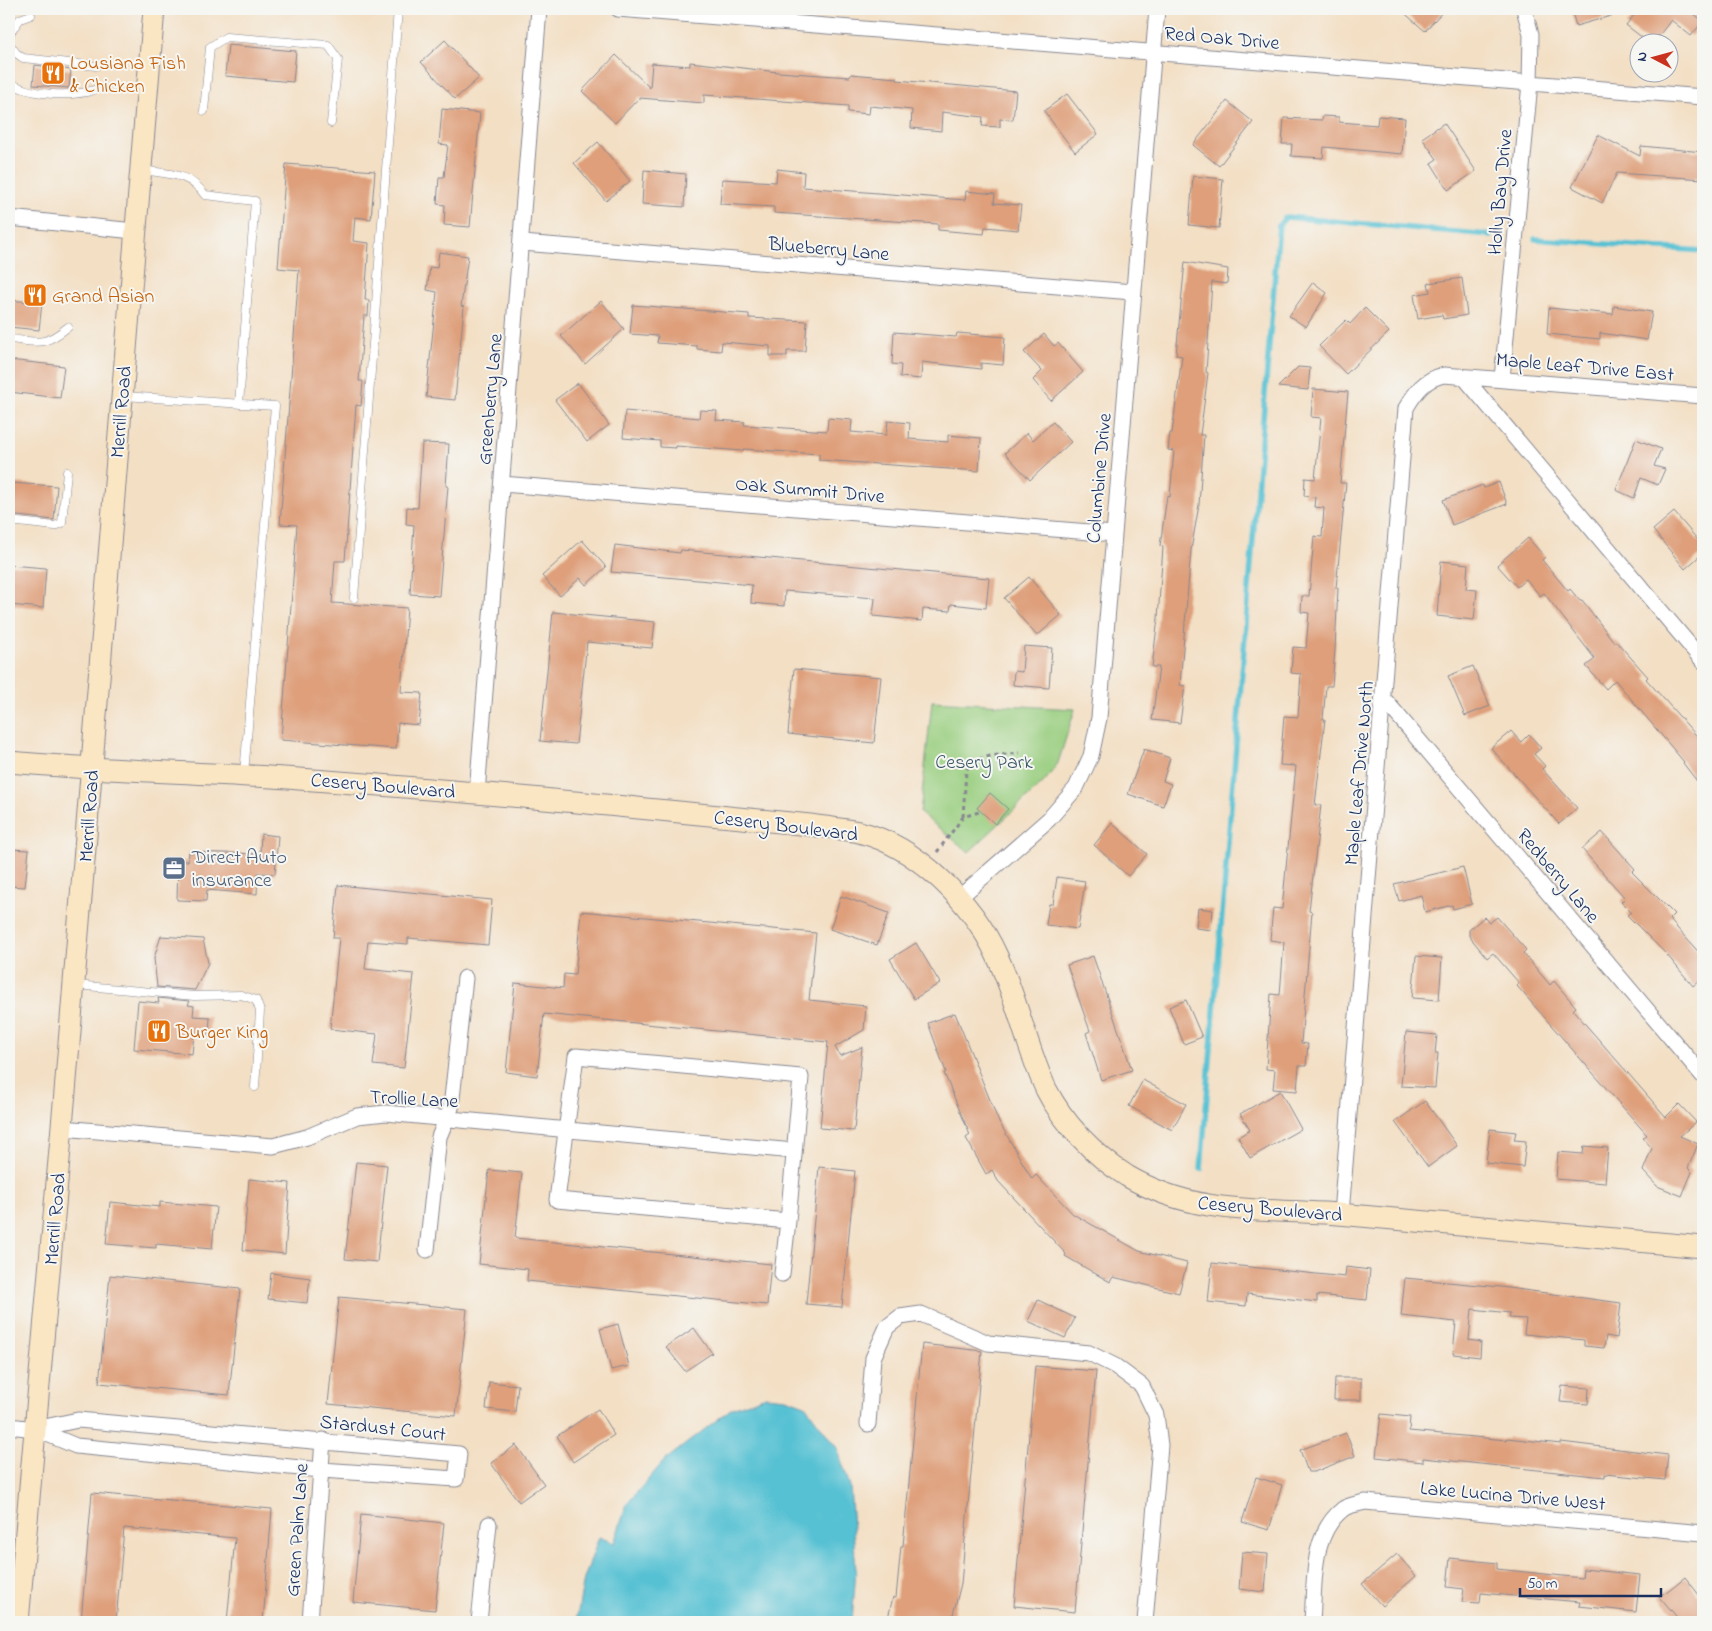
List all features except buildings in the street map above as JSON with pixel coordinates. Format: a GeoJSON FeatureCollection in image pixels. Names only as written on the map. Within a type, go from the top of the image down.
{"type":"FeatureCollection","features":[{"type":"Feature","properties":{"kind":"main road","name":"Merrill Road"},"geometry":{"type":"LineString","coordinates":[[18,1622],[62,1128],[134,230],[154,9]]}},
{"type":"Feature","properties":{"kind":"main road","name":"Cesery Boulevard"},"geometry":{"type":"LineString","coordinates":[[9,762],[91,769],[244,776],[477,793],[800,824],[860,833],[885,842],[926,866],[960,897],[997,954],[1046,1090],[1069,1123],[1093,1150],[1125,1174],[1158,1193],[1198,1204],[1238,1210],[1341,1214],[1703,1247]]}},
{"type":"Feature","properties":{"kind":"street","name":"Greenberry Lane"},"geometry":{"type":"LineString","coordinates":[[477,793],[522,243],[538,9]]}},
{"type":"Feature","properties":{"kind":"street","name":"Red Oak Drive"},"geometry":{"type":"LineString","coordinates":[[618,9],[1703,97]]}},
{"type":"Feature","properties":{"kind":"street","name":"Columbine Drive"},"geometry":{"type":"LineString","coordinates":[[960,897],[1049,819],[1076,788],[1091,756],[1100,718],[1157,9]]}},
{"type":"Feature","properties":{"kind":"street","name":"Holly Bay Drive"},"geometry":{"type":"LineString","coordinates":[[1502,379],[1530,83],[1532,34],[1524,9]]}},
{"type":"Feature","properties":{"kind":"street"},"geometry":{"type":"LineString","coordinates":[[9,218],[134,230]]}},
{"type":"Feature","properties":{"kind":"street","name":"Blueberry Lane"},"geometry":{"type":"LineString","coordinates":[[522,243],[1133,292]]}},
{"type":"Feature","properties":{"kind":"street","name":"Maple Leaf Drive North"},"geometry":{"type":"LineString","coordinates":[[1341,1214],[1406,408],[1416,392],[1430,378],[1444,375],[1464,377]]}},
{"type":"Feature","properties":{"kind":"street","name":"Maple Leaf Drive East"},"geometry":{"type":"LineString","coordinates":[[1464,377],[1703,396]]}},
{"type":"Feature","properties":{"kind":"street"},"geometry":{"type":"LineString","coordinates":[[1464,377],[1703,660]]}},
{"type":"Feature","properties":{"kind":"street","name":"Oak Summit Drive"},"geometry":{"type":"LineString","coordinates":[[502,484],[1114,534]]}},
{"type":"Feature","properties":{"kind":"street","name":"Redberry Lane"},"geometry":{"type":"LineString","coordinates":[[1384,699],[1703,1076]]}},
{"type":"Feature","properties":{"kind":"street"},"geometry":{"type":"LineString","coordinates":[[427,1250],[439,1137],[451,1108],[465,978]]}},
{"type":"Feature","properties":{"kind":"street"},"geometry":{"type":"LineString","coordinates":[[782,1274],[788,1221],[801,1077],[576,1056],[557,1200],[788,1221]]}},
{"type":"Feature","properties":{"kind":"street","name":"Trollie Lane"},"geometry":{"type":"LineString","coordinates":[[62,1128],[274,1146],[306,1137],[357,1116],[386,1113],[794,1151]]}},
{"type":"Feature","properties":{"kind":"street"},"geometry":{"type":"LineString","coordinates":[[868,1424],[873,1358],[887,1327],[900,1317],[921,1314],[988,1343],[1089,1353],[1114,1366],[1142,1386],[1156,1415],[1160,1445],[1145,1622]]}},
{"type":"Feature","properties":{"kind":"street","name":"Stardust Court"},"geometry":{"type":"LineString","coordinates":[[78,1420],[323,1440],[458,1454],[456,1479],[321,1470],[76,1446],[35,1429],[78,1420]]}},
{"type":"Feature","properties":{"kind":"street"},"geometry":{"type":"LineString","coordinates":[[9,1426],[35,1429]]}},
{"type":"Feature","properties":{"kind":"street","name":"Green Palm Lane"},"geometry":{"type":"LineString","coordinates":[[310,1622],[323,1440]]}},
{"type":"Feature","properties":{"kind":"street","name":"Lake Lucina Drive West"},"geometry":{"type":"LineString","coordinates":[[1312,1622],[1317,1550],[1327,1525],[1344,1508],[1365,1502],[1703,1533]]}},
{"type":"Feature","properties":{"kind":"street"},"geometry":{"type":"LineString","coordinates":[[479,1622],[489,1524]]}},
{"type":"Feature","properties":{"kind":"lane"},"geometry":{"type":"LineString","coordinates":[[354,598],[398,9]]}},
{"type":"Feature","properties":{"kind":"lane"},"geometry":{"type":"LineString","coordinates":[[31,15],[20,19],[10,33],[9,43],[16,53],[23,58],[96,66]]}},
{"type":"Feature","properties":{"kind":"lane"},"geometry":{"type":"LineString","coordinates":[[204,111],[210,47],[226,37],[328,45],[338,59],[331,123]]}},
{"type":"Feature","properties":{"kind":"lane"},"geometry":{"type":"LineString","coordinates":[[9,81],[17,88],[29,91],[80,94],[94,90]]}},
{"type":"Feature","properties":{"kind":"lane"},"geometry":{"type":"LineString","coordinates":[[140,169],[182,176],[196,183],[205,195],[256,201],[239,404]]}},
{"type":"Feature","properties":{"kind":"lane"},"geometry":{"type":"LineString","coordinates":[[9,339],[43,342],[52,340],[68,327]]}},
{"type":"Feature","properties":{"kind":"lane"},"geometry":{"type":"LineString","coordinates":[[122,396],[275,406],[244,776]]}},
{"type":"Feature","properties":{"kind":"lane"},"geometry":{"type":"LineString","coordinates":[[9,521],[55,526],[62,523],[67,472]]}},
{"type":"Feature","properties":{"kind":"lane"},"geometry":{"type":"LineString","coordinates":[[74,985],[194,996],[241,995],[256,1000],[260,1011],[255,1087]]}},
{"type":"Feature","properties":{"kind":"path"},"geometry":{"type":"LineString","coordinates":[[926,866],[963,817],[966,771],[968,766],[979,759],[1019,753]]}},
{"type":"Feature","properties":{"kind":"path"},"geometry":{"type":"LineString","coordinates":[[963,817],[982,811]]}},
{"type":"Feature","properties":{"kind":"green space","name":"Cesery Park"},"geometry":{"type":"Polygon","coordinates":[[[932,701],[1075,709],[1058,763],[1045,781],[969,852],[920,813],[932,701]]]}},
{"type":"Feature","properties":{"kind":"water"},"geometry":{"type":"Polygon","coordinates":[[[766,1396],[786,1398],[805,1405],[837,1448],[850,1486],[856,1570],[852,1622],[576,1622],[584,1579],[599,1537],[614,1543],[627,1504],[664,1461],[732,1408],[766,1396]]]}},
{"type":"Feature","properties":{"kind":"waterway"},"geometry":{"type":"LineString","coordinates":[[1201,1169],[1279,225],[1286,217],[1490,235]]}},
{"type":"Feature","properties":{"kind":"waterway"},"geometry":{"type":"LineString","coordinates":[[1535,239],[1703,251]]}},
{"type":"Feature","properties":{"kind":"place","name":"Lousiana Fish & Chicken"},"geometry":{"type":"Point","coordinates":[53,73]}},
{"type":"Feature","properties":{"kind":"place","name":"Grand Asian"},"geometry":{"type":"Point","coordinates":[35,295]}},
{"type":"Feature","properties":{"kind":"place","name":"Direct Auto insurance"},"geometry":{"type":"Point","coordinates":[174,868]}},
{"type":"Feature","properties":{"kind":"place","name":"Burger King"},"geometry":{"type":"Point","coordinates":[159,1031]}}]}
